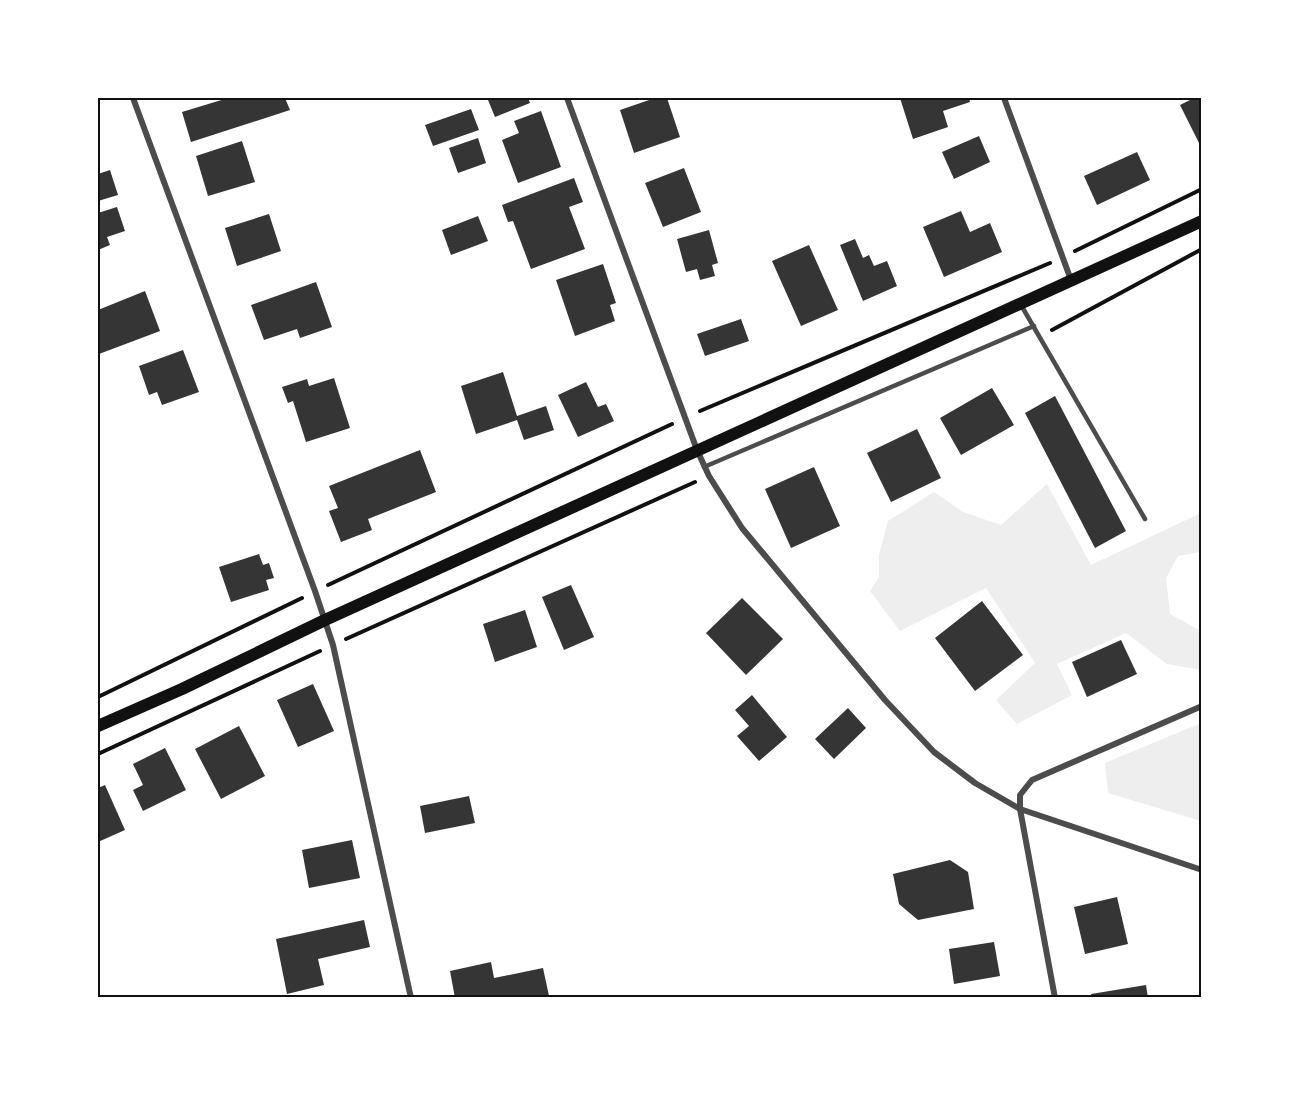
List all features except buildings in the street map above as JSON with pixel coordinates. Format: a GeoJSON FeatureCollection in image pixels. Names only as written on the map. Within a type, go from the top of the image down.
{"type":"FeatureCollection","features":[{"type":"Feature","properties":{"kind":"main road"},"geometry":{"type":"LineString","coordinates":[[98,726],[1202,220]]}},
{"type":"Feature","properties":{"kind":"street"},"geometry":{"type":"LineString","coordinates":[[133,98],[333,645],[411,998]]}},
{"type":"Feature","properties":{"kind":"street"},"geometry":{"type":"LineString","coordinates":[[567,98],[697,450],[704,467],[742,528],[885,700],[934,752],[975,783],[1020,809],[1202,870]]}},
{"type":"Feature","properties":{"kind":"street"},"geometry":{"type":"LineString","coordinates":[[1004,98],[1071,280]]}},
{"type":"Feature","properties":{"kind":"street"},"geometry":{"type":"LineString","coordinates":[[1055,998],[1020,809],[1020,795],[1032,780],[1202,706]]}},
{"type":"Feature","properties":{"kind":"lane"},"geometry":{"type":"LineString","coordinates":[[1020,302],[1145,519]]}},
{"type":"Feature","properties":{"kind":"lane"},"geometry":{"type":"LineString","coordinates":[[704,467],[1034,326]]}},
{"type":"Feature","properties":{"kind":"path"},"geometry":{"type":"LineString","coordinates":[[98,697],[315,591],[685,418],[1062,257],[1202,189]]}},
{"type":"Feature","properties":{"kind":"path"},"geometry":{"type":"LineString","coordinates":[[98,754],[333,645]]}},
{"type":"Feature","properties":{"kind":"shaded area"},"geometry":{"type":"Polygon","coordinates":[[[1047,484],[1091,565],[1201,513],[1201,552],[1178,556],[1166,578],[1170,614],[1201,631],[1201,670],[1167,664],[1126,633],[1057,664],[1072,695],[1017,724],[996,700],[1035,663],[986,588],[900,631],[870,591],[879,577],[879,555],[888,521],[934,492],[963,512],[1001,525],[1047,484]]]}},
{"type":"Feature","properties":{"kind":"shaded area"},"geometry":{"type":"Polygon","coordinates":[[[1201,723],[1201,821],[1108,793],[1105,763],[1201,723]]]}}]}
